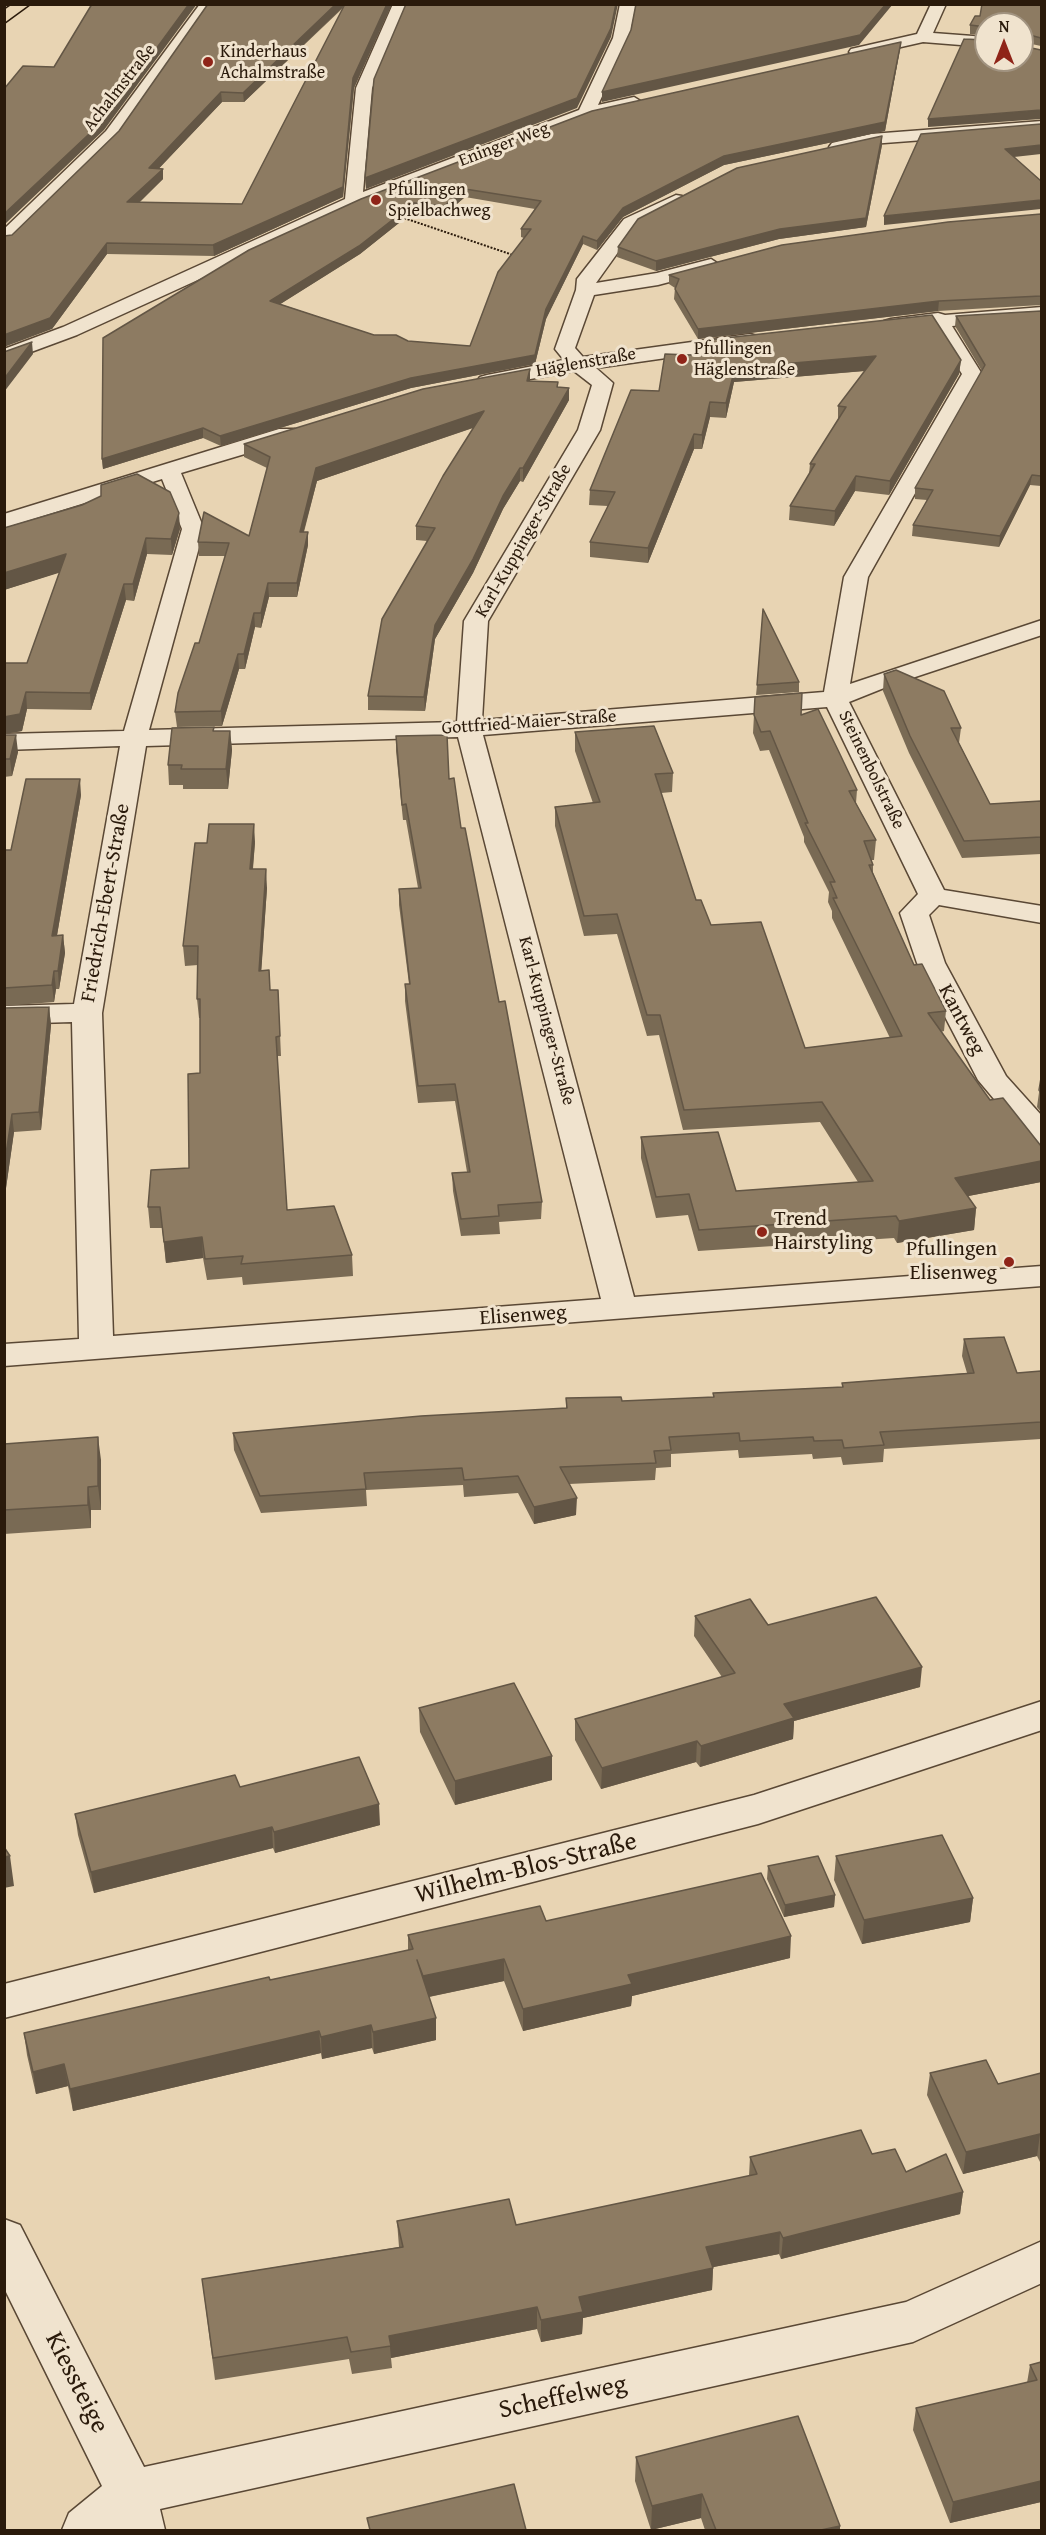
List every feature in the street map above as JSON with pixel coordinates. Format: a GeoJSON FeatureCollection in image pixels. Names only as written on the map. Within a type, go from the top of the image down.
{"type":"FeatureCollection","features":[{"type":"Feature","properties":{"kind":"main road"},"geometry":{"type":"LineString","coordinates":[[4,18],[23,4]]}},
{"type":"Feature","properties":{"kind":"street","name":"Achalmstraße"},"geometry":{"type":"LineString","coordinates":[[4,240],[112,135],[208,4]]}},
{"type":"Feature","properties":{"kind":"street"},"geometry":{"type":"LineString","coordinates":[[354,202],[356,155],[364,87],[401,4]]}},
{"type":"Feature","properties":{"kind":"street"},"geometry":{"type":"LineString","coordinates":[[586,113],[621,38],[628,4]]}},
{"type":"Feature","properties":{"kind":"street"},"geometry":{"type":"LineString","coordinates":[[923,37],[939,4]]}},
{"type":"Feature","properties":{"kind":"street"},"geometry":{"type":"LineString","coordinates":[[842,55],[923,37],[974,41]]}},
{"type":"Feature","properties":{"kind":"street","name":"Eninger Weg"},"geometry":{"type":"LineString","coordinates":[[4,356],[70,331],[354,202],[586,113],[656,97]]}},
{"type":"Feature","properties":{"kind":"street"},"geometry":{"type":"LineString","coordinates":[[817,152],[871,139],[1041,126]]}},
{"type":"Feature","properties":{"kind":"street"},"geometry":{"type":"LineString","coordinates":[[578,364],[565,349],[586,284],[630,223],[690,192]]}},
{"type":"Feature","properties":{"kind":"street"},"geometry":{"type":"LineString","coordinates":[[586,284],[658,279],[724,262]]}},
{"type":"Feature","properties":{"kind":"street"},"geometry":{"type":"LineString","coordinates":[[868,327],[938,319],[1041,313]]}},
{"type":"Feature","properties":{"kind":"street","name":"Steinenbolstraße"},"geometry":{"type":"LineString","coordinates":[[933,896],[835,699],[856,577],[972,374],[938,319]]}},
{"type":"Feature","properties":{"kind":"street","name":"Häglenstraße"},"geometry":{"type":"LineString","coordinates":[[464,386],[578,364],[774,338]]}},
{"type":"Feature","properties":{"kind":"street","name":"Karl-Kuppinger-Straße"},"geometry":{"type":"LineString","coordinates":[[578,364],[603,384],[589,430],[476,621],[469,729],[620,1309]]}},
{"type":"Feature","properties":{"kind":"street"},"geometry":{"type":"LineString","coordinates":[[4,521],[305,429]]}},
{"type":"Feature","properties":{"kind":"street","name":"Friedrich-Ebert-Straße"},"geometry":{"type":"LineString","coordinates":[[96,1349],[87,1013],[134,739],[193,529],[169,470]]}},
{"type":"Feature","properties":{"kind":"street","name":"Gottfried-Maier-Straße"},"geometry":{"type":"LineString","coordinates":[[4,742],[469,729],[835,699],[885,679],[1041,627]]}},
{"type":"Feature","properties":{"kind":"street"},"geometry":{"type":"LineString","coordinates":[[933,896],[1041,915]]}},
{"type":"Feature","properties":{"kind":"street","name":"Kantweg"},"geometry":{"type":"LineString","coordinates":[[933,896],[914,913],[931,963],[993,1080],[1041,1136]]}},
{"type":"Feature","properties":{"kind":"street"},"geometry":{"type":"LineString","coordinates":[[4,1016],[87,1013]]}},
{"type":"Feature","properties":{"kind":"street","name":"Elisenweg"},"geometry":{"type":"LineString","coordinates":[[4,1355],[1041,1276]]}},
{"type":"Feature","properties":{"kind":"street","name":"Wilhelm-Blos-Straße"},"geometry":{"type":"LineString","coordinates":[[4,2001],[758,1809],[1041,1714]]}},
{"type":"Feature","properties":{"kind":"street","name":"Kiessteige"},"geometry":{"type":"LineString","coordinates":[[4,2239],[136,2512]]}},
{"type":"Feature","properties":{"kind":"street","name":"Scheffelweg"},"geometry":{"type":"LineString","coordinates":[[87,2530],[136,2512],[913,2321],[1041,2261]]}},
{"type":"Feature","properties":{"kind":"path"},"geometry":{"type":"LineString","coordinates":[[354,202],[586,284]]}},
{"type":"Feature","properties":{"kind":"building"},"geometry":{"type":"Polygon","coordinates":[[[92,4],[189,4],[104,120],[4,214],[4,89],[23,66],[54,67],[92,4]]]}},
{"type":"Feature","properties":{"kind":"building"},"geometry":{"type":"Polygon","coordinates":[[[208,4],[336,4],[243,93],[221,92],[149,168],[163,169],[127,202],[242,204],[345,4],[387,4],[353,78],[343,187],[213,245],[107,243],[50,318],[4,335],[4,236],[12,235],[119,131],[208,4]]]}},
{"type":"Feature","properties":{"kind":"building"},"geometry":{"type":"Polygon","coordinates":[[[406,4],[616,4],[611,28],[577,98],[365,178],[374,79],[406,4]]]}},
{"type":"Feature","properties":{"kind":"building"},"geometry":{"type":"Polygon","coordinates":[[[636,4],[886,4],[860,35],[602,92],[631,30],[636,4]]]}},
{"type":"Feature","properties":{"kind":"building"},"geometry":{"type":"Polygon","coordinates":[[[982,4],[1041,4],[1041,38],[1034,36],[1034,12],[981,12],[982,4]]]}},
{"type":"Feature","properties":{"kind":"building"},"geometry":{"type":"Polygon","coordinates":[[[964,39],[974,39],[974,72],[1034,72],[1034,49],[1041,50],[1041,110],[928,119],[964,39]]]}},
{"type":"Feature","properties":{"kind":"building"},"geometry":{"type":"Polygon","coordinates":[[[901,42],[885,122],[724,156],[623,208],[597,241],[583,236],[546,309],[535,355],[411,378],[220,436],[203,428],[102,459],[103,338],[249,250],[361,199],[592,111],[901,42]],[[465,189],[444,206],[414,203],[359,246],[270,301],[374,335],[396,335],[408,341],[470,346],[498,272],[531,229],[521,229],[541,201],[465,189]]]}},
{"type":"Feature","properties":{"kind":"building"},"geometry":{"type":"Polygon","coordinates":[[[1041,124],[1041,145],[1005,149],[1041,181],[1041,200],[884,216],[921,134],[1041,124]]]}},
{"type":"Feature","properties":{"kind":"building"},"geometry":{"type":"Polygon","coordinates":[[[882,136],[866,218],[780,229],[656,261],[618,247],[638,219],[737,168],[882,136]]]}},
{"type":"Feature","properties":{"kind":"building"},"geometry":{"type":"Polygon","coordinates":[[[1041,214],[1041,296],[939,301],[698,329],[675,289],[679,279],[669,275],[782,245],[948,222],[1041,214]]]}},
{"type":"Feature","properties":{"kind":"building"},"geometry":{"type":"Polygon","coordinates":[[[1041,311],[1041,476],[1032,475],[1000,536],[913,525],[933,490],[915,488],[985,365],[956,316],[1041,311]]]}},
{"type":"Feature","properties":{"kind":"building"},"geometry":{"type":"Polygon","coordinates":[[[932,315],[961,360],[890,481],[856,476],[835,511],[790,506],[815,464],[810,464],[846,407],[838,406],[876,356],[735,368],[726,403],[710,402],[702,435],[694,434],[648,548],[590,542],[615,492],[590,490],[631,390],[659,391],[665,354],[716,356],[707,340],[932,315]]]}},
{"type":"Feature","properties":{"kind":"building"},"geometry":{"type":"Polygon","coordinates":[[[32,342],[4,379],[4,352],[32,342]]]}},
{"type":"Feature","properties":{"kind":"building"},"geometry":{"type":"Polygon","coordinates":[[[530,369],[527,381],[558,382],[557,387],[569,388],[523,468],[520,468],[503,496],[473,559],[435,625],[424,697],[368,696],[382,619],[435,528],[416,526],[443,476],[484,411],[316,468],[300,532],[308,532],[297,583],[268,583],[261,613],[254,613],[244,654],[238,654],[221,711],[175,712],[178,693],[195,643],[199,643],[229,543],[198,542],[204,512],[249,536],[270,457],[244,444],[423,389],[530,369]]]}},
{"type":"Feature","properties":{"kind":"building"},"geometry":{"type":"Polygon","coordinates":[[[137,474],[170,492],[179,513],[171,539],[146,538],[133,584],[124,584],[90,693],[26,692],[20,714],[4,717],[4,663],[27,663],[66,554],[4,573],[4,528],[82,505],[101,496],[101,485],[137,474]]]}},
{"type":"Feature","properties":{"kind":"building"},"geometry":{"type":"Polygon","coordinates":[[[763,609],[799,682],[757,685],[763,609]]]}},
{"type":"Feature","properties":{"kind":"building"},"geometry":{"type":"Polygon","coordinates":[[[896,670],[944,691],[961,728],[951,728],[990,804],[1041,801],[1041,837],[964,841],[910,736],[884,674],[896,670]]]}},
{"type":"Feature","properties":{"kind":"building"},"geometry":{"type":"Polygon","coordinates":[[[802,693],[801,715],[818,709],[857,790],[849,791],[876,840],[864,841],[873,865],[869,865],[914,965],[922,964],[946,1011],[928,1013],[990,1100],[1003,1098],[1041,1146],[1041,1161],[955,1178],[976,1208],[899,1221],[896,1216],[699,1230],[689,1194],[656,1197],[641,1137],[718,1132],[736,1191],[873,1181],[822,1102],[684,1110],[660,1015],[647,1015],[617,914],[584,916],[555,807],[600,802],[575,732],[654,726],[673,773],[655,774],[696,900],[701,900],[711,925],[761,922],[805,1048],[902,1036],[833,898],[837,898],[830,882],[835,882],[805,823],[808,823],[770,731],[761,732],[754,715],[755,697],[802,693]]]}},
{"type":"Feature","properties":{"kind":"building"},"geometry":{"type":"Polygon","coordinates":[[[214,727],[213,731],[230,731],[226,769],[181,769],[182,765],[168,765],[172,728],[214,727]]]}},
{"type":"Feature","properties":{"kind":"building"},"geometry":{"type":"Polygon","coordinates":[[[4,735],[16,735],[10,759],[4,759],[4,735]]]}},
{"type":"Feature","properties":{"kind":"building"},"geometry":{"type":"Polygon","coordinates":[[[447,735],[449,779],[454,778],[461,828],[465,828],[499,1002],[505,1001],[542,1202],[498,1205],[499,1216],[461,1219],[452,1173],[470,1172],[455,1084],[418,1086],[405,984],[410,984],[399,889],[421,888],[406,804],[402,805],[396,736],[447,735]]]}},
{"type":"Feature","properties":{"kind":"building"},"geometry":{"type":"Polygon","coordinates":[[[26,779],[80,779],[52,936],[63,935],[58,971],[54,971],[52,985],[4,988],[4,852],[11,850],[26,779]]]}},
{"type":"Feature","properties":{"kind":"building"},"geometry":{"type":"Polygon","coordinates":[[[209,824],[254,824],[250,869],[266,869],[259,971],[269,970],[270,990],[278,990],[280,1036],[276,1037],[287,1210],[334,1206],[352,1255],[241,1264],[243,1256],[205,1259],[202,1237],[164,1242],[160,1207],[148,1207],[151,1170],[189,1168],[188,1074],[200,1073],[200,999],[197,999],[198,946],[183,946],[195,843],[207,843],[209,824]]]}},
{"type":"Feature","properties":{"kind":"building"},"geometry":{"type":"Polygon","coordinates":[[[49,1007],[39,1112],[12,1114],[4,1167],[4,1008],[49,1007]]]}},
{"type":"Feature","properties":{"kind":"building"},"geometry":{"type":"Polygon","coordinates":[[[1004,1337],[1017,1373],[1041,1371],[1041,1422],[880,1432],[884,1445],[844,1448],[842,1440],[814,1441],[813,1437],[740,1441],[739,1433],[669,1437],[671,1450],[654,1451],[656,1463],[560,1467],[577,1498],[534,1507],[518,1476],[464,1480],[462,1468],[364,1473],[366,1489],[260,1496],[233,1433],[421,1416],[567,1408],[566,1398],[621,1397],[622,1401],[714,1397],[713,1393],[843,1387],[842,1383],[974,1373],[964,1339],[1004,1337]]]}},
{"type":"Feature","properties":{"kind":"building"},"geometry":{"type":"Polygon","coordinates":[[[98,1437],[98,1486],[88,1487],[88,1505],[4,1510],[4,1444],[98,1437]]]}},
{"type":"Feature","properties":{"kind":"building"},"geometry":{"type":"Polygon","coordinates":[[[876,1597],[922,1667],[784,1704],[794,1718],[701,1746],[697,1741],[602,1768],[575,1719],[735,1673],[695,1616],[750,1599],[768,1625],[876,1597]]]}},
{"type":"Feature","properties":{"kind":"building"},"geometry":{"type":"Polygon","coordinates":[[[514,1683],[552,1756],[455,1781],[419,1708],[514,1683]]]}},
{"type":"Feature","properties":{"kind":"building"},"geometry":{"type":"Polygon","coordinates":[[[359,1757],[379,1804],[274,1832],[272,1827],[91,1872],[75,1814],[235,1775],[240,1787],[359,1757]]]}},
{"type":"Feature","properties":{"kind":"building"},"geometry":{"type":"Polygon","coordinates":[[[942,1835],[973,1898],[864,1920],[836,1856],[942,1835]]]}},
{"type":"Feature","properties":{"kind":"building"},"geometry":{"type":"Polygon","coordinates":[[[4,1847],[10,1856],[4,1857],[4,1847]]]}},
{"type":"Feature","properties":{"kind":"building"},"geometry":{"type":"Polygon","coordinates":[[[818,1856],[835,1895],[785,1905],[768,1866],[818,1856]]]}},
{"type":"Feature","properties":{"kind":"building"},"geometry":{"type":"Polygon","coordinates":[[[761,1873],[791,1936],[628,1975],[632,1984],[523,2009],[504,1959],[423,1976],[417,1960],[436,2018],[373,2032],[371,2025],[321,2037],[319,2031],[70,2089],[64,2064],[33,2072],[24,2033],[269,1977],[270,1980],[413,1949],[408,1935],[540,1906],[546,1921],[761,1873]]]}},
{"type":"Feature","properties":{"kind":"building"},"geometry":{"type":"Polygon","coordinates":[[[986,2060],[998,2084],[1041,2073],[1041,2136],[1040,2134],[966,2152],[930,2073],[986,2060]]]}},
{"type":"Feature","properties":{"kind":"building"},"geometry":{"type":"Polygon","coordinates":[[[861,2130],[872,2154],[895,2149],[906,2172],[946,2154],[963,2192],[783,2238],[780,2232],[706,2247],[713,2268],[579,2297],[583,2312],[541,2320],[537,2307],[389,2336],[391,2346],[351,2352],[347,2337],[213,2358],[202,2279],[403,2247],[397,2221],[509,2199],[516,2225],[757,2174],[750,2157],[861,2130]]]}},
{"type":"Feature","properties":{"kind":"building"},"geometry":{"type":"Polygon","coordinates":[[[1041,2362],[1041,2481],[953,2502],[916,2408],[1037,2380],[1030,2365],[1041,2362]]]}},
{"type":"Feature","properties":{"kind":"building"},"geometry":{"type":"Polygon","coordinates":[[[798,2416],[840,2526],[821,2530],[716,2530],[702,2494],[652,2506],[636,2457],[798,2416]]]}},
{"type":"Feature","properties":{"kind":"building"},"geometry":{"type":"Polygon","coordinates":[[[514,2484],[526,2530],[370,2530],[367,2518],[514,2484]]]}},
{"type":"Feature","properties":{"kind":"place","name":"Kinderhaus Achalmstraße"},"geometry":{"type":"Point","coordinates":[208,62]}},
{"type":"Feature","properties":{"kind":"place","name":"Pfullingen Spielbachweg"},"geometry":{"type":"Point","coordinates":[376,200]}},
{"type":"Feature","properties":{"kind":"place","name":"Pfullingen Häglenstraße"},"geometry":{"type":"Point","coordinates":[682,359]}},
{"type":"Feature","properties":{"kind":"place","name":"Trend Hairstyling"},"geometry":{"type":"Point","coordinates":[762,1232]}},
{"type":"Feature","properties":{"kind":"place","name":"Pfullingen Elisenweg"},"geometry":{"type":"Point","coordinates":[1009,1262]}}]}
